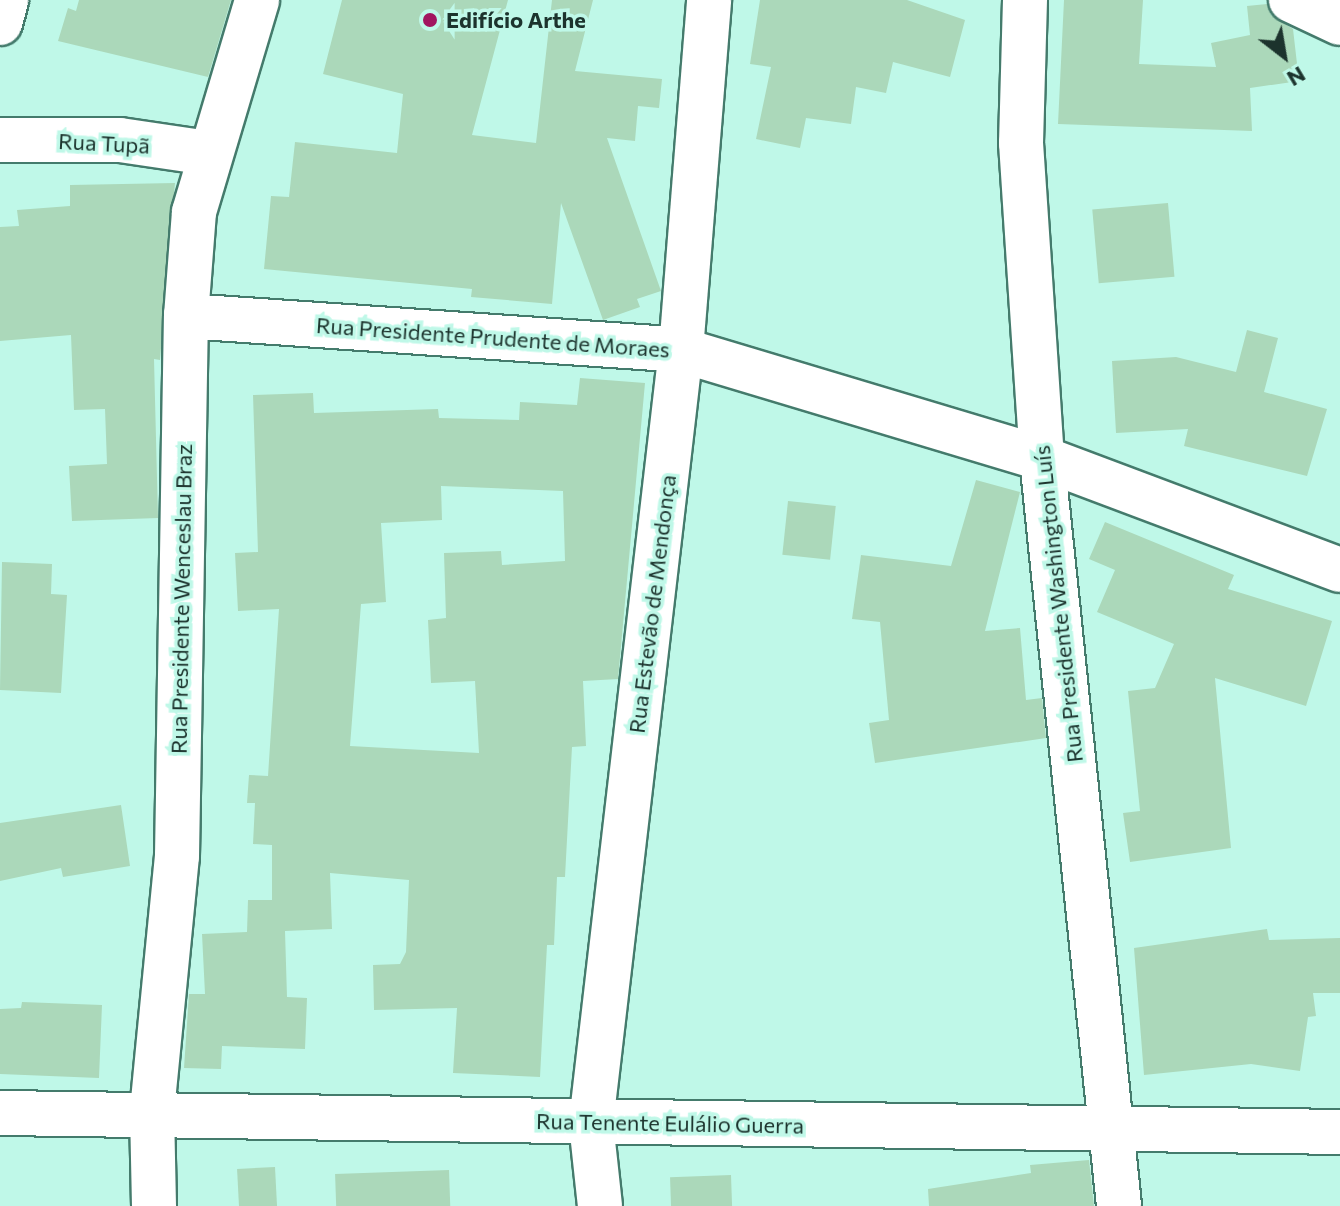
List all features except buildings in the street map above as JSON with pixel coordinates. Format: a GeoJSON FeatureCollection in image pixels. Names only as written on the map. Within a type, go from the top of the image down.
{"type":"FeatureCollection","features":[{"type":"Feature","properties":{"kind":"street"},"geometry":{"type":"LineString","coordinates":[[0,23],[6,0]]}},
{"type":"Feature","properties":{"kind":"street","name":"Rua Presidente Wenceslau Braz"},"geometry":{"type":"LineString","coordinates":[[154,1206],[152,1111],[177,856],[186,316],[194,212],[208,153],[257,0]]}},
{"type":"Feature","properties":{"kind":"street","name":"Rua Estevão de Mendonça"},"geometry":{"type":"LineString","coordinates":[[600,1206],[591,1123],[681,350],[709,0]]}},
{"type":"Feature","properties":{"kind":"street","name":"Rua Presidente Washington Luís"},"geometry":{"type":"LineString","coordinates":[[1024,0],[1021,143],[1042,458],[1114,1128],[1119,1206]]}},
{"type":"Feature","properties":{"kind":"street"},"geometry":{"type":"LineString","coordinates":[[1291,0],[1340,23]]}},
{"type":"Feature","properties":{"kind":"street","name":"Rua Tupã"},"geometry":{"type":"LineString","coordinates":[[0,140],[120,140],[208,153]]}},
{"type":"Feature","properties":{"kind":"street","name":"Rua Presidente Prudente de Moraes"},"geometry":{"type":"LineString","coordinates":[[186,316],[681,350],[1042,458],[1340,570]]}},
{"type":"Feature","properties":{"kind":"street","name":"Rua Tenente Eulálio Guerra"},"geometry":{"type":"LineString","coordinates":[[0,1113],[152,1111],[591,1123],[1340,1132]]}},
{"type":"Feature","properties":{"kind":"place","name":"Edifício Arthe"},"geometry":{"type":"Point","coordinates":[430,20]}}]}
